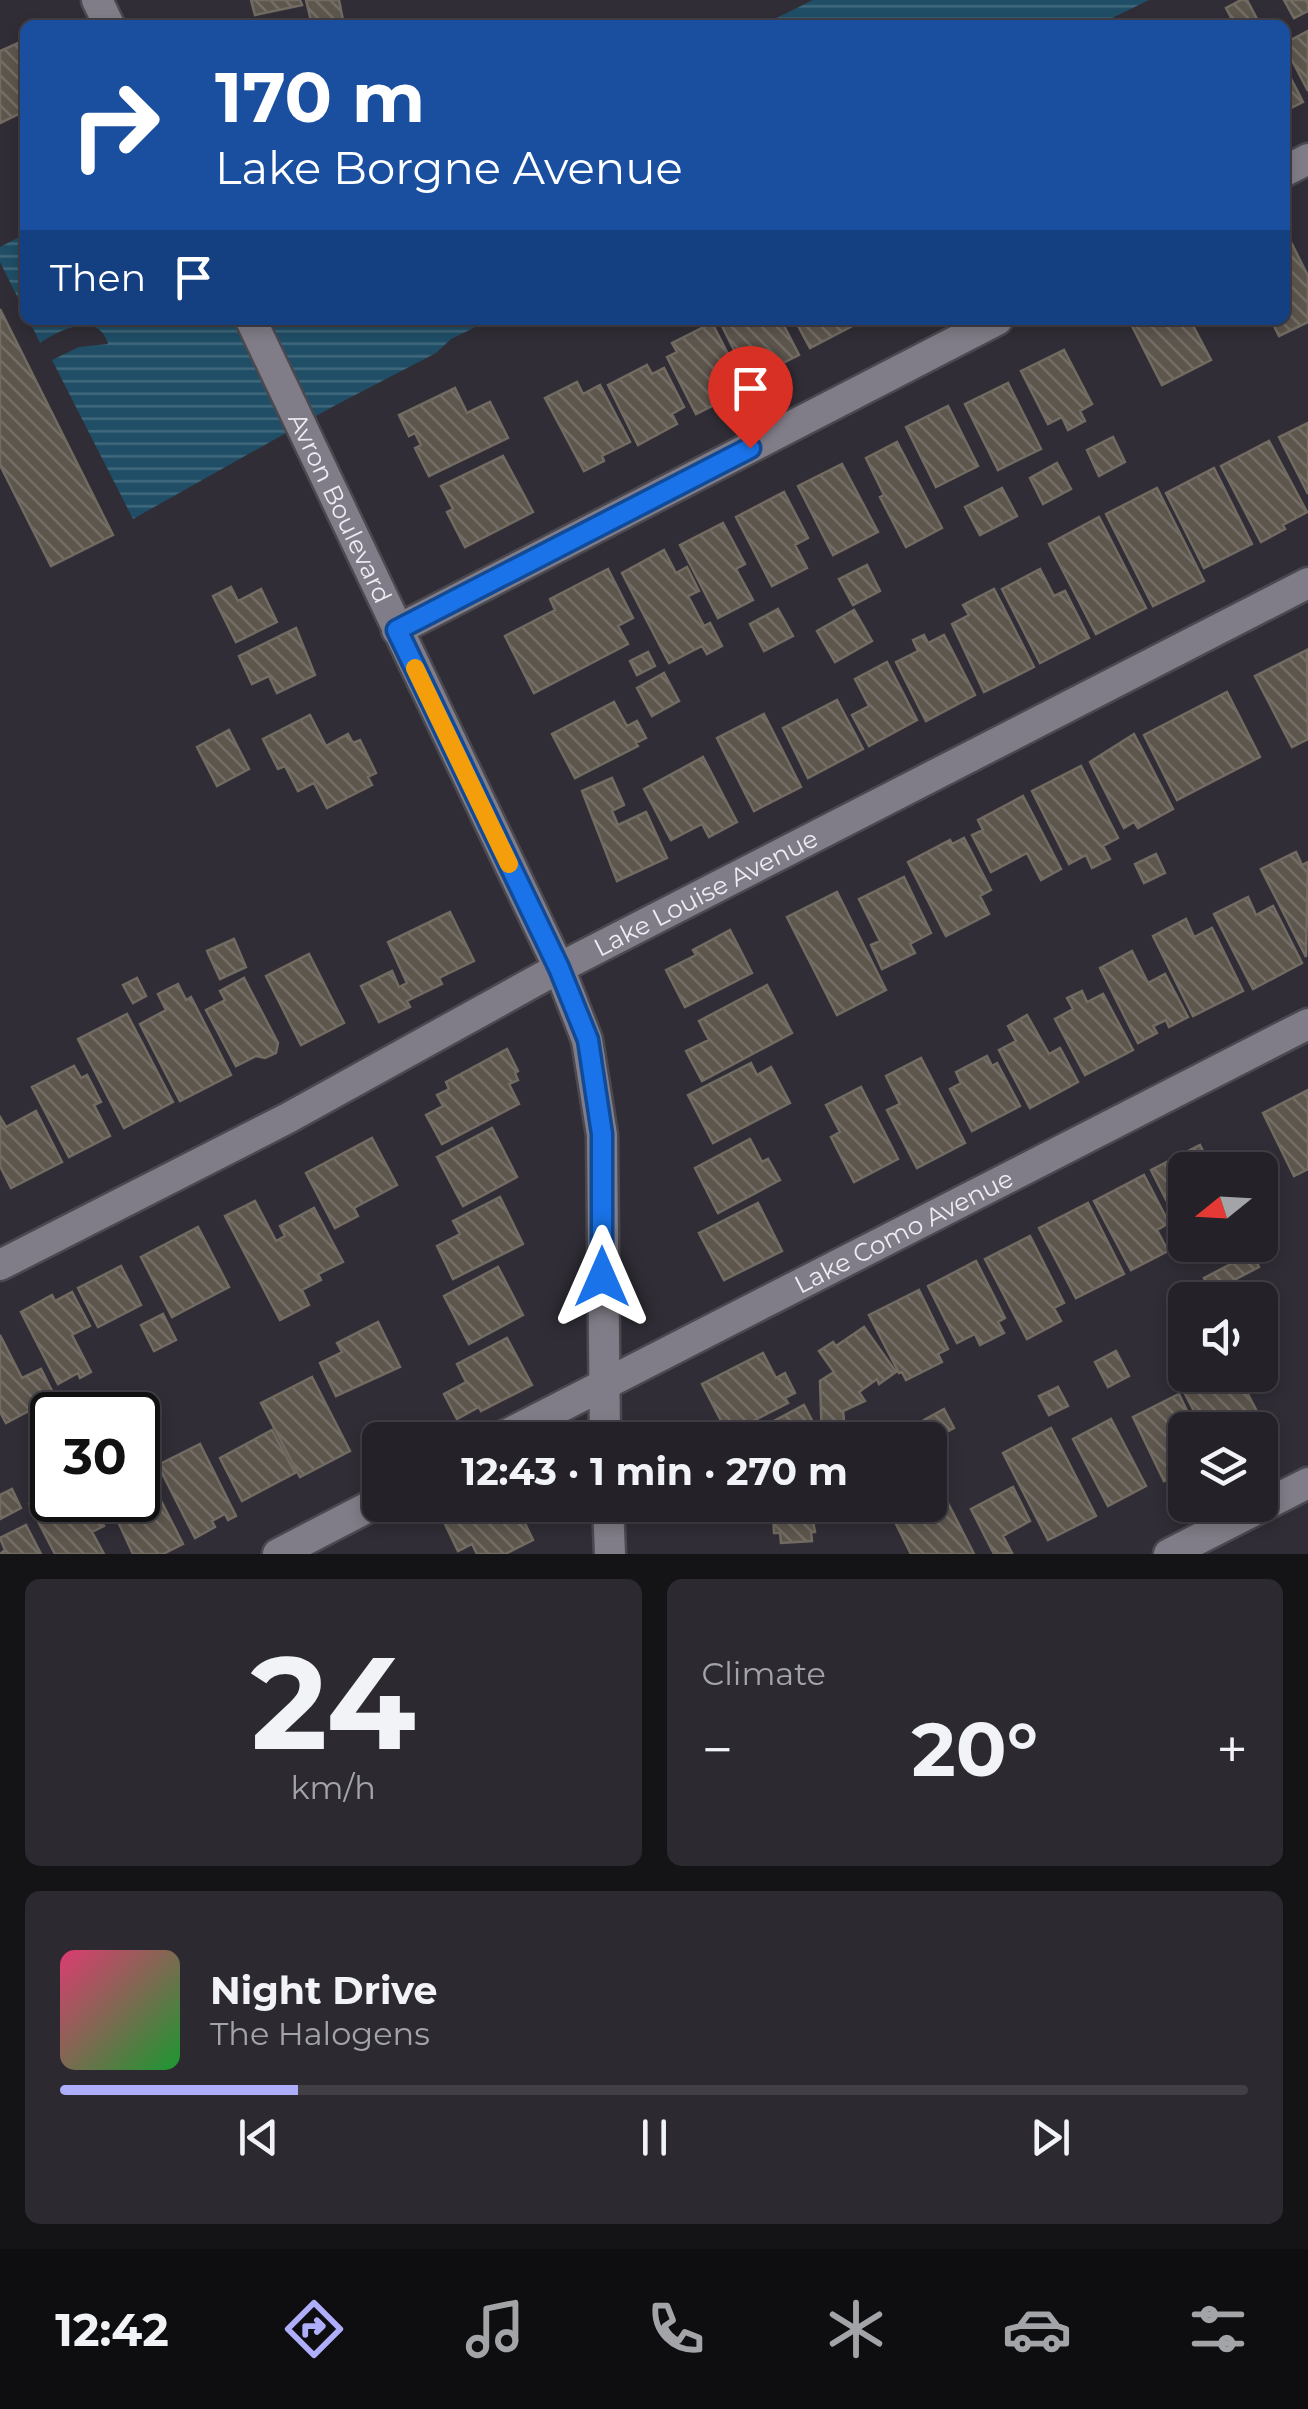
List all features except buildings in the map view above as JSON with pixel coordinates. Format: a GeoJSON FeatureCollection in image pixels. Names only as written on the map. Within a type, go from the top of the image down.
{"type":"FeatureCollection","features":[{"type":"Feature","properties":{"kind":"street","name":"Avron Boulevard"},"geometry":{"type":"LineString","coordinates":[[253,325],[559,968],[588,1040],[602,1134],[604,1422]]}},
{"type":"Feature","properties":{"kind":"street"},"geometry":{"type":"LineString","coordinates":[[397,630],[986,325]]}},
{"type":"Feature","properties":{"kind":"street","name":"Lake Louise Avenue"},"geometry":{"type":"LineString","coordinates":[[0,1265],[288,1118],[559,968],[1308,584]]}},
{"type":"Feature","properties":{"kind":"street","name":"Lake Como Avenue"},"geometry":{"type":"LineString","coordinates":[[530,1422],[1308,1024]]}},
{"type":"Feature","properties":{"kind":"street"},"geometry":{"type":"LineString","coordinates":[[1168,1554],[1308,1483]]}},
{"type":"Feature","properties":{"kind":"street"},"geometry":{"type":"LineString","coordinates":[[278,1554],[362,1510]]}},
{"type":"Feature","properties":{"kind":"street"},"geometry":{"type":"LineString","coordinates":[[609,1522],[610,1554]]}},
{"type":"Feature","properties":{"kind":"water"},"geometry":{"type":"Polygon","coordinates":[[[813,0],[1149,0],[1108,20],[772,20],[813,0]]]}},
{"type":"Feature","properties":{"kind":"water"},"geometry":{"type":"Polygon","coordinates":[[[20,237],[20,302],[0,262],[0,247],[20,237]]]}},
{"type":"Feature","properties":{"kind":"water"},"geometry":{"type":"Polygon","coordinates":[[[31,325],[88,325],[57,333],[40,343],[31,325]]]}},
{"type":"Feature","properties":{"kind":"water"},"geometry":{"type":"Polygon","coordinates":[[[88,325],[480,325],[451,339],[436,353],[133,519],[52,360],[79,347],[108,344],[96,328],[88,325]]]}},
{"type":"Feature","properties":{"kind":"slow traffic"},"geometry":{"type":"LineString","coordinates":[[415,668],[509,864]]}},
{"type":"Feature","properties":{"kind":"route"},"geometry":{"type":"LineString","coordinates":[[602,1277],[602,1134],[588,1040],[559,968],[397,630],[750,448]]}}]}
